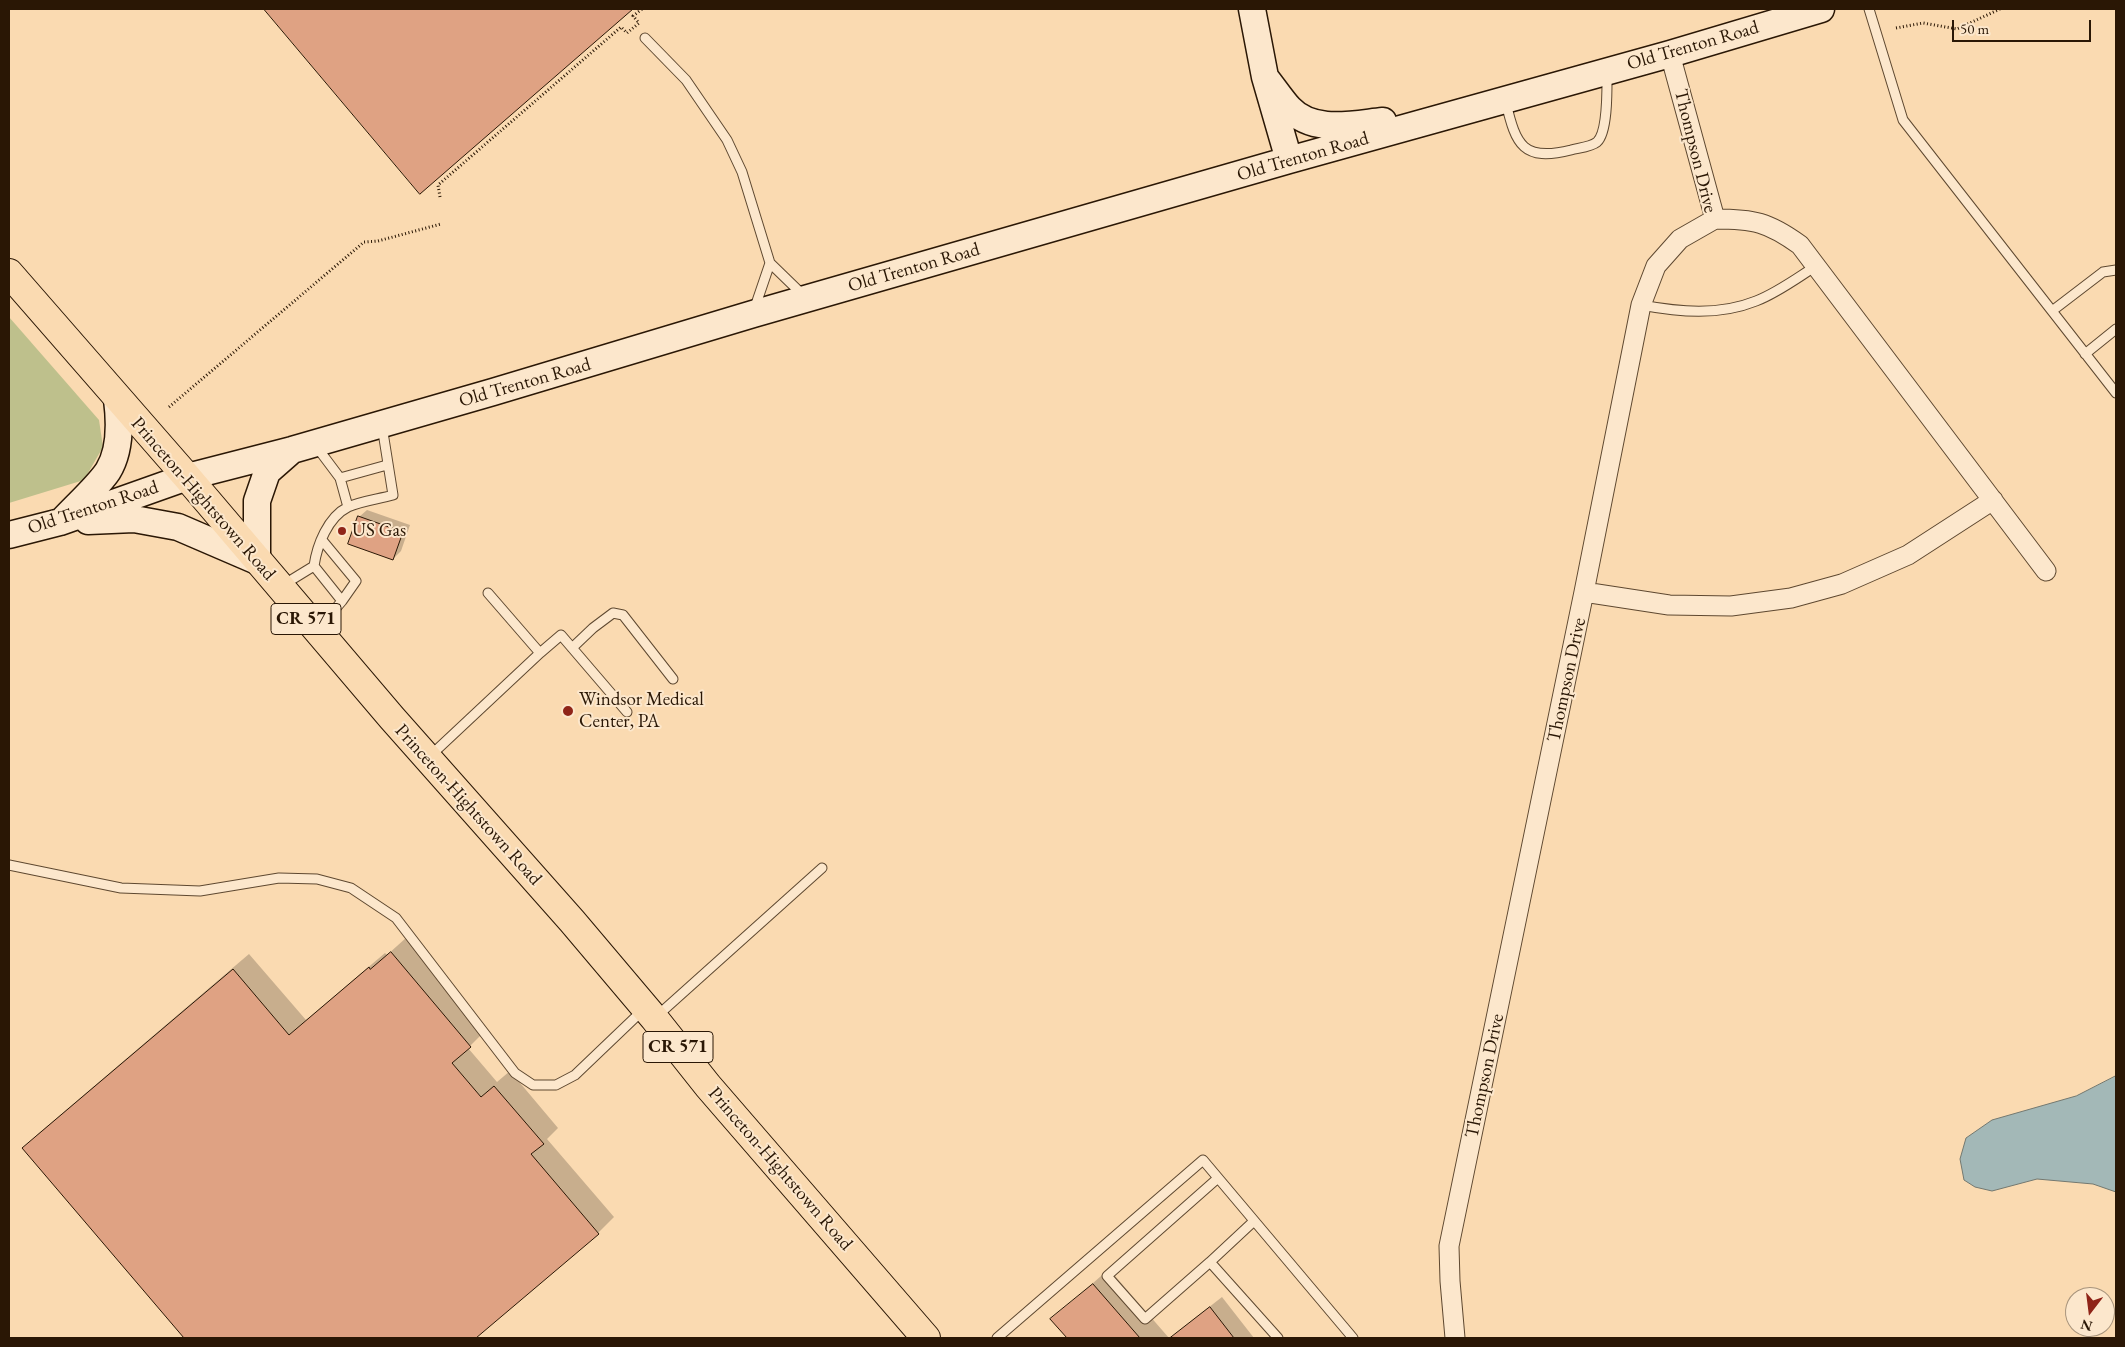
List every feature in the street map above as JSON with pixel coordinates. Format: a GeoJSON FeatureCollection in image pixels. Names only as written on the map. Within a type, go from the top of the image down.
{"type":"FeatureCollection","features":[{"type":"Feature","properties":{"kind":"main road"},"geometry":{"type":"LineString","coordinates":[[1252,9],[1265,77],[1289,160]]}},
{"type":"Feature","properties":{"kind":"main road","name":"Old Trenton Road"},"geometry":{"type":"LineString","coordinates":[[9,535],[60,522],[187,477],[303,447],[593,363],[753,314],[1289,160],[1670,54],[1821,9]]}},
{"type":"Feature","properties":{"kind":"main road"},"geometry":{"type":"LineString","coordinates":[[1265,77],[1290,110],[1314,123],[1339,126],[1466,111]]}},
{"type":"Feature","properties":{"kind":"main road","name":"Princeton-Hightstown Road"},"geometry":{"type":"LineString","coordinates":[[9,272],[117,399],[187,477],[279,588],[427,759],[572,921],[650,1013],[708,1086],[926,1338]]}},
{"type":"Feature","properties":{"kind":"main road"},"geometry":{"type":"LineString","coordinates":[[60,522],[108,471],[120,427],[117,399]]}},
{"type":"Feature","properties":{"kind":"main road"},"geometry":{"type":"LineString","coordinates":[[60,522],[134,519],[178,528],[257,562],[257,501],[267,472],[303,447]]}},
{"type":"Feature","properties":{"kind":"street","name":"Thompson Drive"},"geometry":{"type":"LineString","coordinates":[[1455,1338],[1449,1246],[1584,592],[1641,305],[1656,266],[1680,239],[1715,219],[1670,54]]}},
{"type":"Feature","properties":{"kind":"street"},"geometry":{"type":"LineString","coordinates":[[1715,219],[1745,219],[1778,229],[1800,245],[2046,571]]}},
{"type":"Feature","properties":{"kind":"street"},"geometry":{"type":"LineString","coordinates":[[1584,592],[1669,605],[1731,606],[1791,598],[1842,584],[1908,555],[1993,500]]}},
{"type":"Feature","properties":{"kind":"lane"},"geometry":{"type":"LineString","coordinates":[[1869,9],[1903,120],[2116,394]]}},
{"type":"Feature","properties":{"kind":"lane"},"geometry":{"type":"LineString","coordinates":[[645,38],[686,80],[727,140],[742,172],[770,263],[807,299]]}},
{"type":"Feature","properties":{"kind":"lane"},"geometry":{"type":"LineString","coordinates":[[1505,100],[1518,140],[1525,148],[1534,153],[1554,153],[1590,145],[1596,142],[1600,136],[1605,118],[1607,71]]}},
{"type":"Feature","properties":{"kind":"lane"},"geometry":{"type":"LineString","coordinates":[[753,314],[770,263]]}},
{"type":"Feature","properties":{"kind":"lane"},"geometry":{"type":"LineString","coordinates":[[1641,305],[1705,312],[1734,308],[1757,301],[1816,266]]}},
{"type":"Feature","properties":{"kind":"lane"},"geometry":{"type":"LineString","coordinates":[[2052,311],[2102,272],[2116,270]]}},
{"type":"Feature","properties":{"kind":"lane"},"geometry":{"type":"LineString","coordinates":[[2085,354],[2116,329]]}},
{"type":"Feature","properties":{"kind":"lane"},"geometry":{"type":"LineString","coordinates":[[342,601],[314,566],[316,552],[334,518],[348,507],[393,495],[382,424]]}},
{"type":"Feature","properties":{"kind":"lane"},"geometry":{"type":"LineString","coordinates":[[303,447],[340,478],[348,507]]}},
{"type":"Feature","properties":{"kind":"lane"},"geometry":{"type":"LineString","coordinates":[[340,478],[387,465]]}},
{"type":"Feature","properties":{"kind":"lane"},"geometry":{"type":"LineString","coordinates":[[317,631],[356,581],[322,540]]}},
{"type":"Feature","properties":{"kind":"lane"},"geometry":{"type":"LineString","coordinates":[[279,588],[314,566]]}},
{"type":"Feature","properties":{"kind":"lane"},"geometry":{"type":"LineString","coordinates":[[488,593],[540,653]]}},
{"type":"Feature","properties":{"kind":"lane"},"geometry":{"type":"LineString","coordinates":[[572,648],[593,628],[613,613],[622,615],[673,679]]}},
{"type":"Feature","properties":{"kind":"lane"},"geometry":{"type":"LineString","coordinates":[[427,759],[561,635],[627,712]]}},
{"type":"Feature","properties":{"kind":"lane"},"geometry":{"type":"LineString","coordinates":[[9,865],[121,888],[200,891],[279,878],[317,879],[352,888],[396,918],[515,1074],[533,1085],[556,1085],[575,1075],[822,868]]}},
{"type":"Feature","properties":{"kind":"lane"},"geometry":{"type":"LineString","coordinates":[[997,1338],[1203,1160],[1353,1338]]}},
{"type":"Feature","properties":{"kind":"lane"},"geometry":{"type":"LineString","coordinates":[[1218,1178],[1107,1276],[1145,1319],[1254,1221]]}},
{"type":"Feature","properties":{"kind":"lane"},"geometry":{"type":"LineString","coordinates":[[1210,1262],[1278,1338]]}},
{"type":"Feature","properties":{"kind":"path"},"geometry":{"type":"LineString","coordinates":[[440,197],[438,185],[621,27],[627,33],[639,23],[633,16],[642,9]]}},
{"type":"Feature","properties":{"kind":"path"},"geometry":{"type":"LineString","coordinates":[[1896,28],[1923,23],[1957,29],[2000,9]]}},
{"type":"Feature","properties":{"kind":"path"},"geometry":{"type":"LineString","coordinates":[[169,407],[364,242],[378,241],[442,224]]}},
{"type":"Feature","properties":{"kind":"green space"},"geometry":{"type":"Polygon","coordinates":[[[9,317],[99,420],[103,447],[84,480],[9,503],[9,317]]]}},
{"type":"Feature","properties":{"kind":"shaded area"},"geometry":{"type":"Polygon","coordinates":[[[2116,1076],[2116,1192],[2093,1184],[2037,1179],[1992,1191],[1975,1187],[1964,1180],[1960,1159],[1966,1138],[1992,1120],[2076,1096],[2116,1076]]]}},
{"type":"Feature","properties":{"kind":"building"},"geometry":{"type":"Polygon","coordinates":[[[264,9],[633,9],[420,194],[264,9]]]}},
{"type":"Feature","properties":{"kind":"building"},"geometry":{"type":"Polygon","coordinates":[[[358,516],[403,532],[393,560],[348,544],[358,516]]]}},
{"type":"Feature","properties":{"kind":"building"},"geometry":{"type":"Polygon","coordinates":[[[391,952],[471,1047],[452,1063],[481,1097],[494,1086],[544,1144],[531,1154],[599,1234],[476,1338],[184,1338],[22,1148],[233,969],[289,1035],[369,967],[370,969],[391,952]]]}},
{"type":"Feature","properties":{"kind":"building"},"geometry":{"type":"Polygon","coordinates":[[[1093,1284],[1140,1338],[1067,1338],[1050,1319],[1093,1284]]]}},
{"type":"Feature","properties":{"kind":"building"},"geometry":{"type":"Polygon","coordinates":[[[1210,1307],[1234,1338],[1170,1338],[1210,1307]]]}},
{"type":"Feature","properties":{"kind":"place","name":"US Gas"},"geometry":{"type":"Point","coordinates":[342,531]}},
{"type":"Feature","properties":{"kind":"place","name":"Windsor Medical Center, PA"},"geometry":{"type":"Point","coordinates":[568,711]}}]}
